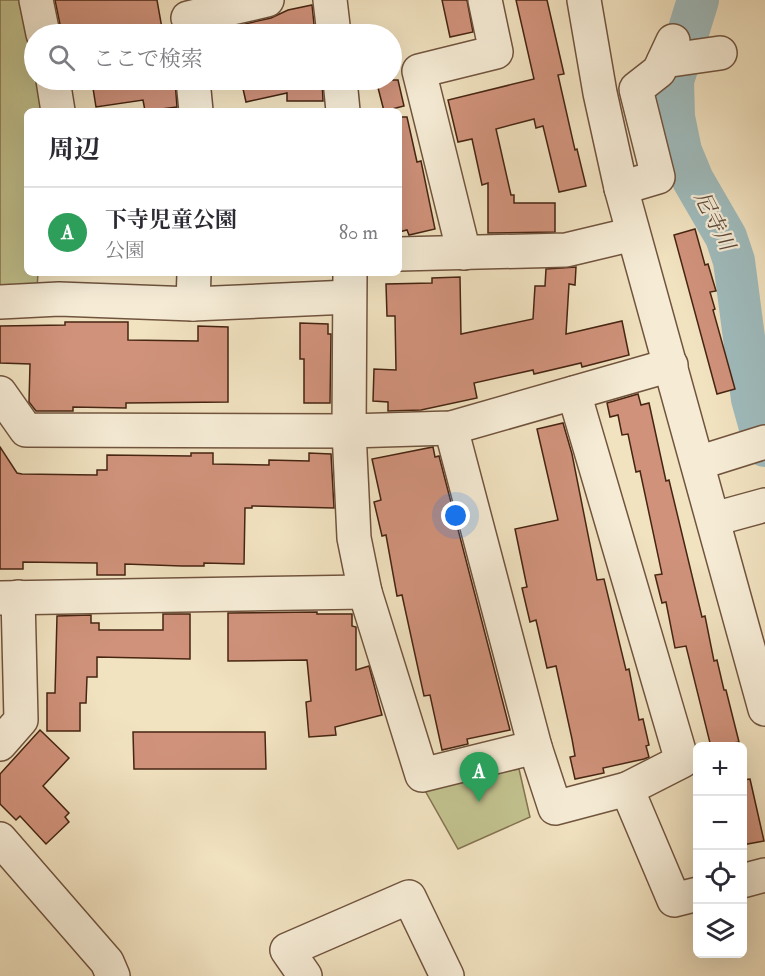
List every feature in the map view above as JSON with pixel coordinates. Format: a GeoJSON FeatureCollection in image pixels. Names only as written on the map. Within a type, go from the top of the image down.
{"type":"FeatureCollection","features":[{"type":"Feature","properties":{"kind":"street"},"geometry":{"type":"LineString","coordinates":[[36,0],[42,24]]}},
{"type":"Feature","properties":{"kind":"street"},"geometry":{"type":"LineString","coordinates":[[187,17],[267,0]]}},
{"type":"Feature","properties":{"kind":"street"},"geometry":{"type":"LineString","coordinates":[[330,0],[333,24]]}},
{"type":"Feature","properties":{"kind":"street"},"geometry":{"type":"LineString","coordinates":[[464,253],[419,71],[496,52],[485,0]]}},
{"type":"Feature","properties":{"kind":"street"},"geometry":{"type":"LineString","coordinates":[[584,0],[602,102],[621,188],[765,709]]}},
{"type":"Feature","properties":{"kind":"street"},"geometry":{"type":"LineString","coordinates":[[621,188],[658,177],[636,89],[687,53]]}},
{"type":"Feature","properties":{"kind":"street"},"geometry":{"type":"LineString","coordinates":[[55,90],[58,108]]}},
{"type":"Feature","properties":{"kind":"street"},"geometry":{"type":"LineString","coordinates":[[194,90],[196,108]]}},
{"type":"Feature","properties":{"kind":"street"},"geometry":{"type":"LineString","coordinates":[[341,90],[343,108]]}},
{"type":"Feature","properties":{"kind":"street"},"geometry":{"type":"LineString","coordinates":[[402,254],[566,250],[633,234]]}},
{"type":"Feature","properties":{"kind":"street"},"geometry":{"type":"LineString","coordinates":[[0,302],[59,286],[194,288],[350,285],[349,431],[354,538],[365,592],[422,775],[535,747]]}},
{"type":"Feature","properties":{"kind":"street"},"geometry":{"type":"LineString","coordinates":[[0,393],[26,430],[349,431],[451,428],[671,365]]}},
{"type":"Feature","properties":{"kind":"street"},"geometry":{"type":"LineString","coordinates":[[451,428],[535,747],[555,808],[627,789],[682,761],[574,393]]}},
{"type":"Feature","properties":{"kind":"street"},"geometry":{"type":"LineString","coordinates":[[698,463],[756,445]]}},
{"type":"Feature","properties":{"kind":"street"},"geometry":{"type":"LineString","coordinates":[[714,519],[765,505]]}},
{"type":"Feature","properties":{"kind":"street"},"geometry":{"type":"LineString","coordinates":[[0,744],[21,720],[9,598],[365,592]]}},
{"type":"Feature","properties":{"kind":"street"},"geometry":{"type":"LineString","coordinates":[[627,789],[674,900],[693,895]]}},
{"type":"Feature","properties":{"kind":"street"},"geometry":{"type":"LineString","coordinates":[[0,839],[107,962],[113,976]]}},
{"type":"Feature","properties":{"kind":"street"},"geometry":{"type":"LineString","coordinates":[[747,880],[765,875]]}},
{"type":"Feature","properties":{"kind":"street"},"geometry":{"type":"LineString","coordinates":[[304,976],[287,950],[409,897],[447,976]]}},
{"type":"Feature","properties":{"kind":"green space"},"geometry":{"type":"Polygon","coordinates":[[[0,0],[21,0],[26,24],[24,24],[24,90],[40,90],[43,108],[24,108],[24,276],[38,276],[37,289],[0,288],[0,0]]]}},
{"type":"Feature","properties":{"kind":"green space"},"geometry":{"type":"Polygon","coordinates":[[[519,769],[530,817],[458,849],[423,787],[519,769]]]}},
{"type":"Feature","properties":{"kind":"building"},"geometry":{"type":"Polygon","coordinates":[[[55,0],[157,0],[161,24],[60,24],[55,0]]]}},
{"type":"Feature","properties":{"kind":"building"},"geometry":{"type":"Polygon","coordinates":[[[442,0],[467,0],[473,32],[450,37],[442,0]]]}},
{"type":"Feature","properties":{"kind":"building"},"geometry":{"type":"Polygon","coordinates":[[[516,0],[547,0],[564,74],[558,75],[575,150],[577,149],[586,186],[559,192],[543,126],[536,128],[534,119],[496,129],[511,195],[514,195],[514,203],[555,203],[555,232],[488,233],[488,183],[482,185],[472,139],[458,142],[448,100],[534,79],[516,0]]]}},
{"type":"Feature","properties":{"kind":"building"},"geometry":{"type":"Polygon","coordinates":[[[312,5],[314,24],[244,24],[271,18],[288,10],[312,5]]]}},
{"type":"Feature","properties":{"kind":"building"},"geometry":{"type":"Polygon","coordinates":[[[93,90],[176,90],[177,107],[144,108],[143,100],[96,107],[93,90]]]}},
{"type":"Feature","properties":{"kind":"building"},"geometry":{"type":"Polygon","coordinates":[[[243,90],[322,90],[323,101],[287,101],[287,93],[246,102],[243,90]]]}},
{"type":"Feature","properties":{"kind":"building"},"geometry":{"type":"Polygon","coordinates":[[[379,90],[400,90],[404,106],[383,108],[379,90]]]}},
{"type":"Feature","properties":{"kind":"building"},"geometry":{"type":"Polygon","coordinates":[[[402,117],[407,117],[417,162],[421,161],[435,229],[409,235],[407,230],[402,231],[402,117]]]}},
{"type":"Feature","properties":{"kind":"building"},"geometry":{"type":"Polygon","coordinates":[[[695,229],[705,265],[708,264],[716,291],[710,292],[715,309],[713,310],[735,389],[717,394],[674,235],[695,229]]]}},
{"type":"Feature","properties":{"kind":"building"},"geometry":{"type":"Polygon","coordinates":[[[576,267],[575,285],[569,284],[566,334],[622,321],[629,355],[582,367],[581,363],[534,374],[533,370],[474,383],[477,398],[421,410],[388,411],[388,402],[373,401],[374,369],[396,370],[395,316],[387,316],[386,284],[432,283],[432,278],[460,277],[461,334],[533,319],[535,286],[545,286],[546,269],[576,267]]]}},
{"type":"Feature","properties":{"kind":"building"},"geometry":{"type":"Polygon","coordinates":[[[65,322],[128,322],[128,340],[198,341],[198,326],[228,327],[228,402],[126,403],[126,408],[73,407],[73,411],[36,411],[29,402],[30,364],[0,363],[0,326],[65,325],[65,322]]]}},
{"type":"Feature","properties":{"kind":"building"},"geometry":{"type":"Polygon","coordinates":[[[300,323],[328,324],[328,334],[331,334],[330,403],[304,403],[304,359],[300,359],[300,323]]]}},
{"type":"Feature","properties":{"kind":"building"},"geometry":{"type":"Polygon","coordinates":[[[638,394],[641,405],[649,403],[666,481],[669,480],[702,617],[705,616],[714,661],[717,660],[739,742],[710,742],[686,646],[675,648],[666,602],[662,603],[655,575],[662,574],[640,471],[636,472],[628,434],[622,435],[618,415],[610,417],[607,403],[638,394]]]}},
{"type":"Feature","properties":{"kind":"building"},"geometry":{"type":"Polygon","coordinates":[[[563,423],[572,454],[597,580],[604,579],[626,670],[629,669],[639,720],[643,719],[649,745],[646,746],[649,757],[603,768],[604,773],[575,779],[570,757],[575,756],[556,666],[547,668],[536,620],[530,622],[522,588],[527,587],[515,529],[558,520],[537,429],[563,423]]]}},
{"type":"Feature","properties":{"kind":"building"},"geometry":{"type":"Polygon","coordinates":[[[0,447],[17,473],[22,474],[97,475],[97,470],[107,470],[107,455],[191,456],[191,453],[213,453],[213,464],[269,465],[269,460],[309,461],[309,453],[331,454],[334,508],[252,506],[252,508],[245,508],[244,564],[204,563],[204,566],[182,566],[125,564],[125,575],[97,575],[97,563],[23,562],[23,569],[0,569],[0,447]]]}},
{"type":"Feature","properties":{"kind":"building"},"geometry":{"type":"Polygon","coordinates":[[[433,447],[435,457],[439,456],[510,730],[467,739],[468,744],[442,750],[430,695],[424,696],[402,595],[397,596],[386,535],[382,536],[374,502],[381,500],[372,459],[433,447]]]}},
{"type":"Feature","properties":{"kind":"building"},"geometry":{"type":"Polygon","coordinates":[[[317,612],[317,614],[352,614],[352,626],[356,627],[356,670],[369,666],[382,715],[335,727],[336,735],[309,737],[306,702],[311,701],[307,660],[228,661],[228,613],[317,612]]]}},
{"type":"Feature","properties":{"kind":"building"},"geometry":{"type":"Polygon","coordinates":[[[163,614],[190,614],[190,659],[97,657],[97,677],[87,677],[86,703],[80,703],[80,731],[47,731],[47,693],[55,693],[57,616],[91,615],[91,623],[99,623],[99,630],[163,630],[163,614]]]}},
{"type":"Feature","properties":{"kind":"building"},"geometry":{"type":"Polygon","coordinates":[[[40,730],[69,758],[43,786],[69,813],[65,817],[69,822],[46,844],[20,816],[16,820],[0,804],[0,774],[40,730]]]}},
{"type":"Feature","properties":{"kind":"building"},"geometry":{"type":"Polygon","coordinates":[[[133,732],[265,732],[266,769],[134,769],[133,732]]]}},
{"type":"Feature","properties":{"kind":"building"},"geometry":{"type":"Polygon","coordinates":[[[747,779],[750,779],[764,841],[747,844],[747,796],[747,779]]]}},
{"type":"Feature","properties":{"kind":"waterway","name":"尼寺川"},"geometry":{"type":"LineString","coordinates":[[698,0],[673,81],[674,117],[681,151],[693,180],[726,237],[734,261],[752,399],[765,446]]}},
{"type":"Feature","properties":{"kind":"place","name":"下寺児童公園"},"geometry":{"type":"Point","coordinates":[479,802]}}]}
